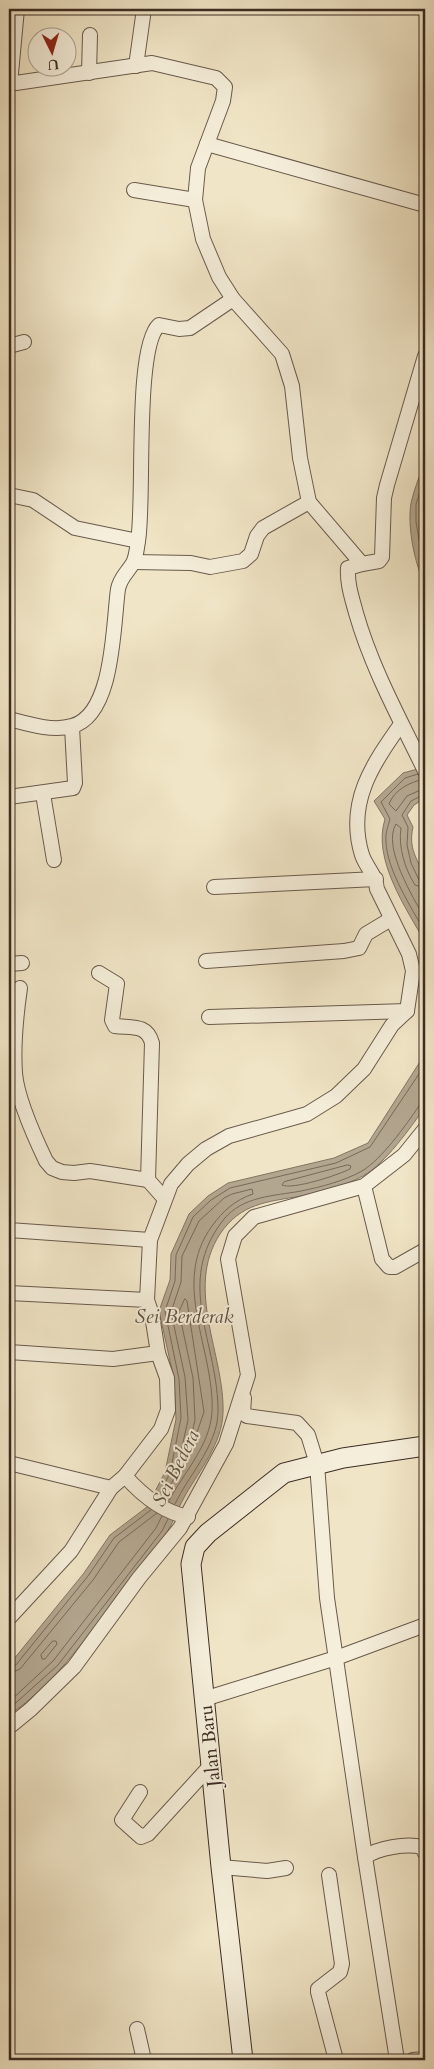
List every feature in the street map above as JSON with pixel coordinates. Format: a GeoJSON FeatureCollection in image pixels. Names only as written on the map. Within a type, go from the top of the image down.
{"type":"FeatureCollection","features":[{"type":"Feature","properties":{"kind":"street"},"geometry":{"type":"LineString","coordinates":[[17,9],[10,84],[161,64],[216,78],[222,82],[225,87],[221,111],[198,168],[195,200],[203,239],[218,277],[233,299],[282,354],[289,372],[300,458],[309,502],[362,564]]}},
{"type":"Feature","properties":{"kind":"street"},"geometry":{"type":"LineString","coordinates":[[136,66],[144,9]]}},
{"type":"Feature","properties":{"kind":"street"},"geometry":{"type":"LineString","coordinates":[[88,73],[90,35]]}},
{"type":"Feature","properties":{"kind":"street"},"geometry":{"type":"LineString","coordinates":[[207,144],[425,205]]}},
{"type":"Feature","properties":{"kind":"street"},"geometry":{"type":"LineString","coordinates":[[134,190],[195,200]]}},
{"type":"Feature","properties":{"kind":"street"},"geometry":{"type":"LineString","coordinates":[[9,719],[45,726],[72,726],[90,717],[98,703],[112,644],[119,587],[122,577],[134,562],[138,542],[142,506],[142,431],[146,374],[154,330],[159,325],[179,329],[190,328],[233,299]]}},
{"type":"Feature","properties":{"kind":"street"},"geometry":{"type":"LineString","coordinates":[[9,346],[24,342]]}},
{"type":"Feature","properties":{"kind":"street"},"geometry":{"type":"LineString","coordinates":[[425,356],[384,498],[382,557],[373,564],[362,564],[348,568],[348,584],[366,643],[401,724],[425,771]]}},
{"type":"Feature","properties":{"kind":"street"},"geometry":{"type":"LineString","coordinates":[[9,495],[33,500],[75,528],[138,542]]}},
{"type":"Feature","properties":{"kind":"street"},"geometry":{"type":"LineString","coordinates":[[134,562],[191,563],[210,567],[243,561],[251,554],[260,531],[309,502]]}},
{"type":"Feature","properties":{"kind":"street"},"geometry":{"type":"LineString","coordinates":[[9,1618],[71,1551],[111,1488],[125,1476],[161,1429],[168,1410],[167,1378],[158,1353],[152,1315],[147,1300],[150,1240],[164,1198],[171,1184],[188,1164],[206,1149],[229,1136],[307,1114],[336,1096],[364,1069],[392,1025],[407,1011],[413,971],[409,954],[377,889],[376,878],[362,856],[357,829],[358,802],[381,752],[401,724]]}},
{"type":"Feature","properties":{"kind":"street"},"geometry":{"type":"LineString","coordinates":[[9,797],[43,794],[74,788],[72,726]]}},
{"type":"Feature","properties":{"kind":"street"},"geometry":{"type":"LineString","coordinates":[[43,794],[54,860]]}},
{"type":"Feature","properties":{"kind":"street"},"geometry":{"type":"LineString","coordinates":[[214,887],[376,878]]}},
{"type":"Feature","properties":{"kind":"street"},"geometry":{"type":"LineString","coordinates":[[206,961],[344,951],[359,948],[366,934],[391,919]]}},
{"type":"Feature","properties":{"kind":"street"},"geometry":{"type":"LineString","coordinates":[[99,973],[117,984],[112,1020],[115,1026],[145,1030],[149,1034],[152,1043],[148,1180]]}},
{"type":"Feature","properties":{"kind":"street"},"geometry":{"type":"LineString","coordinates":[[20,988],[15,1039],[15,1074],[20,1097],[46,1160],[52,1168],[62,1172],[90,1171],[148,1180],[164,1198]]}},
{"type":"Feature","properties":{"kind":"street"},"geometry":{"type":"LineString","coordinates":[[209,1017],[407,1011]]}},
{"type":"Feature","properties":{"kind":"street"},"geometry":{"type":"LineString","coordinates":[[397,2060],[327,1598],[317,1464],[308,1435],[297,1423],[268,1418],[252,1418],[243,1413],[248,1368],[228,1259],[235,1236],[254,1217],[364,1186],[404,1155],[425,1129]]}},
{"type":"Feature","properties":{"kind":"street"},"geometry":{"type":"LineString","coordinates":[[364,1186],[382,1259],[389,1267],[395,1267],[425,1250]]}},
{"type":"Feature","properties":{"kind":"street"},"geometry":{"type":"LineString","coordinates":[[9,1230],[150,1240]]}},
{"type":"Feature","properties":{"kind":"street"},"geometry":{"type":"LineString","coordinates":[[9,1293],[147,1300]]}},
{"type":"Feature","properties":{"kind":"street"},"geometry":{"type":"LineString","coordinates":[[9,1352],[113,1359],[158,1353]]}},
{"type":"Feature","properties":{"kind":"street"},"geometry":{"type":"LineString","coordinates":[[9,1727],[32,1709],[74,1667],[182,1516],[226,1444],[246,1385]]}},
{"type":"Feature","properties":{"kind":"street"},"geometry":{"type":"LineString","coordinates":[[317,1464],[425,1446]]}},
{"type":"Feature","properties":{"kind":"street"},"geometry":{"type":"LineString","coordinates":[[9,1463],[111,1488]]}},
{"type":"Feature","properties":{"kind":"street","name":"Jalan Baru"},"geometry":{"type":"LineString","coordinates":[[243,2060],[221,1867],[191,1564],[195,1547],[208,1533],[284,1473],[317,1464]]}},
{"type":"Feature","properties":{"kind":"street"},"geometry":{"type":"LineString","coordinates":[[125,1476],[141,1494],[182,1516]]}},
{"type":"Feature","properties":{"kind":"street"},"geometry":{"type":"LineString","coordinates":[[204,1699],[336,1658],[425,1625]]}},
{"type":"Feature","properties":{"kind":"street"},"geometry":{"type":"LineString","coordinates":[[140,1792],[122,1820],[141,1837],[148,1834],[212,1764]]}},
{"type":"Feature","properties":{"kind":"street"},"geometry":{"type":"LineString","coordinates":[[365,1857],[371,1853],[412,1844],[422,1847],[425,1853]]}},
{"type":"Feature","properties":{"kind":"street"},"geometry":{"type":"LineString","coordinates":[[221,1867],[267,1871],[286,1868]]}},
{"type":"Feature","properties":{"kind":"street"},"geometry":{"type":"LineString","coordinates":[[329,1875],[342,1964],[340,1972],[318,1989],[318,1992],[336,2060]]}},
{"type":"Feature","properties":{"kind":"street"},"geometry":{"type":"LineString","coordinates":[[137,2029],[144,2060]]}},
{"type":"Feature","properties":{"kind":"street"},"geometry":{"type":"LineString","coordinates":[[413,2060],[425,2059]]}},
{"type":"Feature","properties":{"kind":"water"},"geometry":{"type":"Polygon","coordinates":[[[425,459],[425,586],[413,546],[410,513],[412,498],[425,459]]]}},
{"type":"Feature","properties":{"kind":"water"},"geometry":{"type":"Polygon","coordinates":[[[425,767],[425,798],[414,805],[407,815],[413,827],[413,851],[421,869],[426,890],[425,942],[401,899],[387,867],[382,834],[385,819],[374,801],[403,773],[425,767]]]}},
{"type":"Feature","properties":{"kind":"water","name":"Sei Berderak"},"geometry":{"type":"Polygon","coordinates":[[[425,1054],[425,1107],[380,1163],[363,1176],[341,1186],[325,1191],[266,1202],[246,1210],[228,1224],[220,1234],[210,1255],[206,1277],[206,1300],[209,1322],[222,1391],[222,1424],[215,1445],[161,1541],[58,1672],[43,1688],[9,1715],[9,1665],[84,1573],[110,1535],[147,1507],[165,1472],[176,1419],[174,1379],[159,1311],[170,1280],[171,1254],[189,1214],[208,1196],[228,1183],[334,1158],[368,1143],[425,1054]]]}},
{"type":"Feature","properties":{"kind":"water label","name":"Sei Bedera"},"geometry":{"type":"Point","coordinates":[175,1468]}}]}
